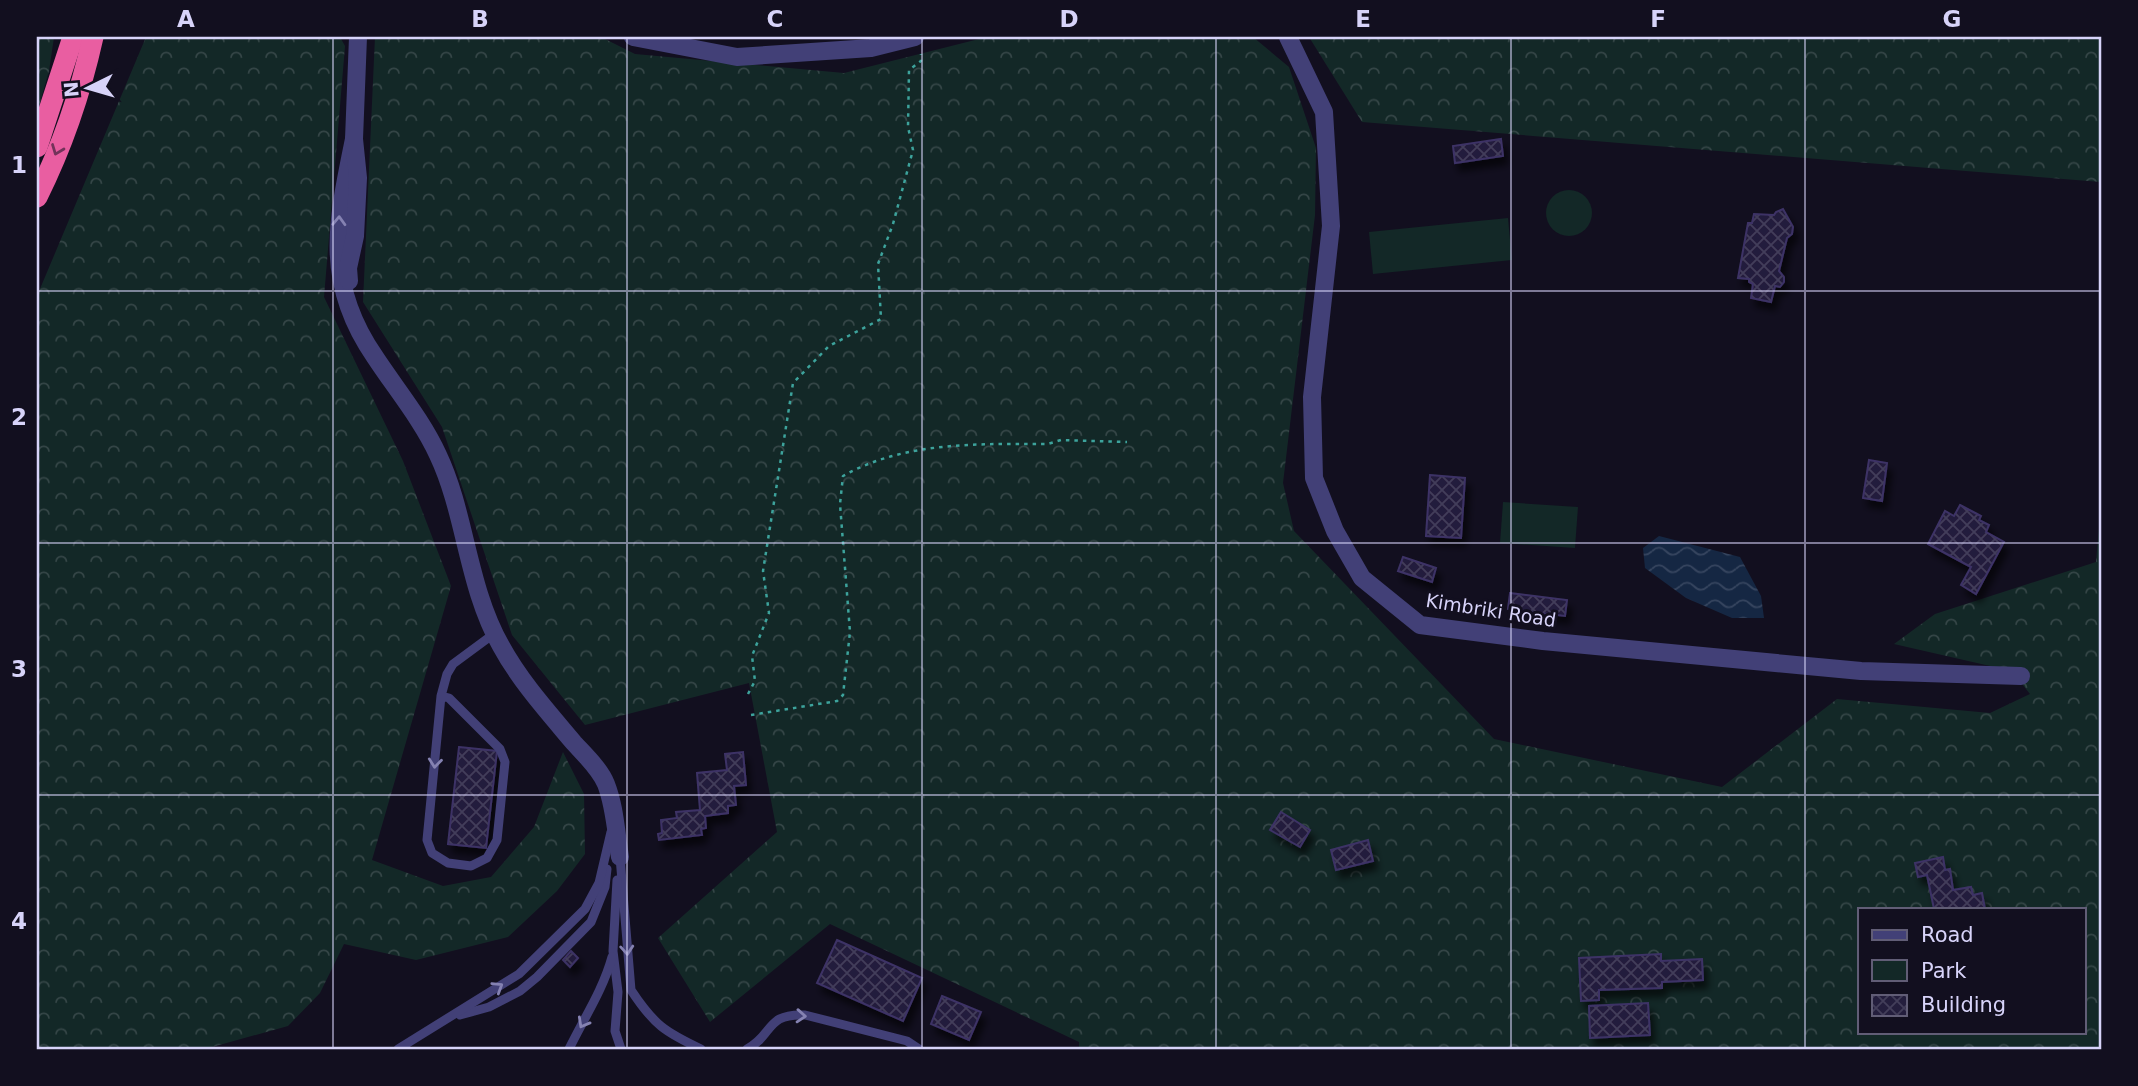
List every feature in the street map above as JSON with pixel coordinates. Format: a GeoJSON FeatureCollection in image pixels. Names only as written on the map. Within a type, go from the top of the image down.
{"type":"FeatureCollection","features":[{"type":"Feature","properties":{"kind":"highway"},"geometry":{"type":"LineString","coordinates":[[37,147],[73,37]]}},
{"type":"Feature","properties":{"kind":"highway"},"geometry":{"type":"LineString","coordinates":[[37,197],[58,149],[93,37]]}},
{"type":"Feature","properties":{"kind":"street"},"geometry":{"type":"LineString","coordinates":[[358,37],[354,139],[339,223],[338,258],[350,312],[361,336],[439,456],[470,565],[495,634],[519,674],[606,783],[614,816],[614,851]]}},
{"type":"Feature","properties":{"kind":"street"},"geometry":{"type":"LineString","coordinates":[[634,37],[737,57],[917,43]]}},
{"type":"Feature","properties":{"kind":"street","name":"Kimbriki Road"},"geometry":{"type":"LineString","coordinates":[[1288,37],[1324,112],[1331,226],[1312,397],[1314,478],[1335,531],[1362,578],[1420,625],[1543,641],[1861,671],[2021,676]]}},
{"type":"Feature","properties":{"kind":"lane"},"geometry":{"type":"LineString","coordinates":[[441,695],[449,698],[500,749],[505,762],[497,840],[487,858],[471,866],[448,863],[432,853],[427,839],[441,695],[453,664],[495,634]]}},
{"type":"Feature","properties":{"kind":"lane"},"geometry":{"type":"LineString","coordinates":[[448,1018],[489,1007],[520,991],[572,943],[591,922],[606,887],[614,851]]}},
{"type":"Feature","properties":{"kind":"lane"},"geometry":{"type":"LineString","coordinates":[[614,851],[613,951],[618,992],[615,1031],[621,1049]]}},
{"type":"Feature","properties":{"kind":"lane"},"geometry":{"type":"LineString","coordinates":[[398,1049],[519,974],[585,909],[614,851]]}},
{"type":"Feature","properties":{"kind":"lane"},"geometry":{"type":"LineString","coordinates":[[614,851],[631,990],[658,1025],[673,1037],[701,1049]]}},
{"type":"Feature","properties":{"kind":"lane"},"geometry":{"type":"LineString","coordinates":[[569,1049],[607,975],[613,951]]}},
{"type":"Feature","properties":{"kind":"lane"},"geometry":{"type":"LineString","coordinates":[[747,1049],[756,1044],[779,1018],[793,1014],[907,1041],[919,1049]]}},
{"type":"Feature","properties":{"kind":"path"},"geometry":{"type":"LineString","coordinates":[[748,694],[755,681],[752,656],[769,613],[763,570],[793,383],[829,346],[881,319],[878,264],[893,223],[913,150],[908,127],[909,70],[922,61],[917,43]]}},
{"type":"Feature","properties":{"kind":"path"},"geometry":{"type":"LineString","coordinates":[[751,715],[837,701],[843,695],[850,632],[839,504],[843,476],[858,467],[920,449],[1048,444],[1061,440],[1127,442]]}},
{"type":"Feature","properties":{"kind":"green space"},"geometry":{"type":"Polygon","coordinates":[[[37,37],[54,37],[49,71],[37,113],[37,37]]]}},
{"type":"Feature","properties":{"kind":"green space"},"geometry":{"type":"Polygon","coordinates":[[[146,37],[340,37],[345,46],[324,297],[403,461],[451,586],[372,860],[443,886],[491,877],[534,827],[563,752],[584,794],[585,854],[557,891],[508,937],[416,960],[344,944],[320,993],[288,1026],[205,1049],[37,1049],[37,296],[146,37]]]}},
{"type":"Feature","properties":{"kind":"green space"},"geometry":{"type":"Polygon","coordinates":[[[375,37],[601,37],[635,54],[844,73],[987,37],[1253,37],[1289,67],[1316,148],[1315,215],[1283,483],[1294,531],[1494,739],[1722,787],[1837,699],[1990,713],[2030,694],[2012,671],[1894,644],[1935,614],[2096,562],[2101,506],[2101,1049],[1079,1049],[1079,1042],[830,924],[710,1022],[658,938],[777,832],[749,683],[585,725],[512,635],[442,427],[363,302],[375,37]]]}},
{"type":"Feature","properties":{"kind":"green space"},"geometry":{"type":"Polygon","coordinates":[[[1309,37],[2101,37],[2101,182],[1362,122],[1309,37]]]}},
{"type":"Feature","properties":{"kind":"green space"},"geometry":{"type":"Polygon","coordinates":[[[1569,190],[1585,197],[1592,213],[1585,229],[1569,236],[1553,229],[1546,213],[1553,197],[1569,190]]]}},
{"type":"Feature","properties":{"kind":"green space"},"geometry":{"type":"Polygon","coordinates":[[[1508,218],[1512,260],[1373,274],[1369,232],[1508,218]]]}},
{"type":"Feature","properties":{"kind":"green space"},"geometry":{"type":"Polygon","coordinates":[[[1503,502],[1578,507],[1575,548],[1500,543],[1503,502]]]}},
{"type":"Feature","properties":{"kind":"water"},"geometry":{"type":"Polygon","coordinates":[[[1659,536],[1740,557],[1761,596],[1764,618],[1732,618],[1686,598],[1645,568],[1643,548],[1659,536]]]}},
{"type":"Feature","properties":{"kind":"building"},"geometry":{"type":"Polygon","coordinates":[[[1501,139],[1503,156],[1455,163],[1453,146],[1501,139]]]}},
{"type":"Feature","properties":{"kind":"building"},"geometry":{"type":"Polygon","coordinates":[[[1783,209],[1793,227],[1792,234],[1787,238],[1779,271],[1784,282],[1780,287],[1775,286],[1771,302],[1751,298],[1753,284],[1749,279],[1738,278],[1748,223],[1752,223],[1754,214],[1774,215],[1783,209]]]}},
{"type":"Feature","properties":{"kind":"building"},"geometry":{"type":"Polygon","coordinates":[[[1869,460],[1887,463],[1882,501],[1863,498],[1869,460]]]}},
{"type":"Feature","properties":{"kind":"building"},"geometry":{"type":"Polygon","coordinates":[[[1430,475],[1465,478],[1461,538],[1426,536],[1430,475]]]}},
{"type":"Feature","properties":{"kind":"building"},"geometry":{"type":"Polygon","coordinates":[[[1960,505],[1981,516],[1979,520],[1989,525],[1986,532],[2004,542],[1976,594],[1961,585],[1971,567],[1928,544],[1945,511],[1954,516],[1960,505]]]}},
{"type":"Feature","properties":{"kind":"building"},"geometry":{"type":"Polygon","coordinates":[[[1403,557],[1436,568],[1432,582],[1398,571],[1403,557]]]}},
{"type":"Feature","properties":{"kind":"building"},"geometry":{"type":"Polygon","coordinates":[[[1510,593],[1567,600],[1565,616],[1508,609],[1510,593]]]}},
{"type":"Feature","properties":{"kind":"building"},"geometry":{"type":"Polygon","coordinates":[[[459,747],[497,751],[486,848],[448,844],[459,747]]]}},
{"type":"Feature","properties":{"kind":"building"},"geometry":{"type":"Polygon","coordinates":[[[743,752],[746,785],[734,786],[736,805],[728,806],[728,813],[705,816],[706,828],[701,829],[702,835],[659,840],[658,834],[662,833],[661,820],[677,818],[676,812],[700,810],[697,773],[727,770],[725,754],[743,752]]]}},
{"type":"Feature","properties":{"kind":"building"},"geometry":{"type":"Polygon","coordinates":[[[1281,812],[1310,830],[1300,847],[1270,830],[1281,812]]]}},
{"type":"Feature","properties":{"kind":"building"},"geometry":{"type":"Polygon","coordinates":[[[1368,840],[1373,861],[1336,870],[1331,850],[1368,840]]]}},
{"type":"Feature","properties":{"kind":"building"},"geometry":{"type":"Polygon","coordinates":[[[1943,857],[1945,870],[1950,869],[1953,890],[1971,887],[1973,895],[1982,893],[1985,908],[1934,908],[1927,875],[1918,877],[1915,863],[1943,857]]]}},
{"type":"Feature","properties":{"kind":"building"},"geometry":{"type":"Polygon","coordinates":[[[837,940],[922,978],[903,1021],[817,983],[837,940]]]}},
{"type":"Feature","properties":{"kind":"building"},"geometry":{"type":"Polygon","coordinates":[[[571,951],[578,958],[570,967],[563,960],[571,951]]]}},
{"type":"Feature","properties":{"kind":"building"},"geometry":{"type":"Polygon","coordinates":[[[1661,954],[1661,961],[1702,959],[1703,980],[1662,982],[1662,988],[1599,990],[1599,1000],[1581,1001],[1579,958],[1661,954]]]}},
{"type":"Feature","properties":{"kind":"building"},"geometry":{"type":"Polygon","coordinates":[[[942,996],[981,1012],[969,1040],[931,1024],[942,996]]]}},
{"type":"Feature","properties":{"kind":"building"},"geometry":{"type":"Polygon","coordinates":[[[1648,1003],[1650,1035],[1590,1038],[1589,1006],[1648,1003]]]}}]}
